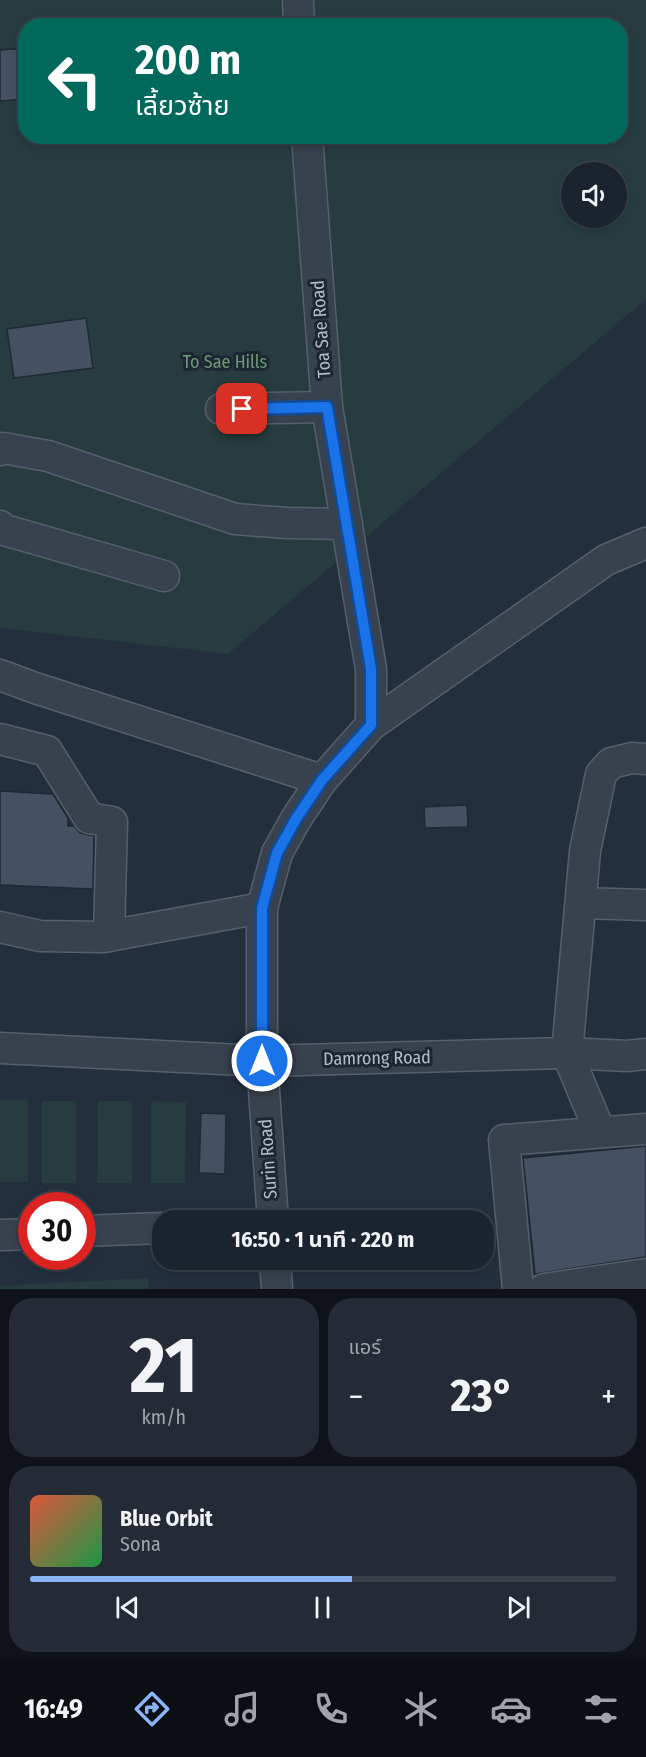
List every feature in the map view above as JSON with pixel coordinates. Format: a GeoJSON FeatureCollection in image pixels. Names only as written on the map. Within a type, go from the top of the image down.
{"type":"FeatureCollection","features":[{"type":"Feature","properties":{"kind":"street"},"geometry":{"type":"LineString","coordinates":[[298,0],[299,18]]}},
{"type":"Feature","properties":{"kind":"street","name":"Toa Sae Road"},"geometry":{"type":"LineString","coordinates":[[308,144],[327,407],[371,669],[371,725]]}},
{"type":"Feature","properties":{"kind":"street"},"geometry":{"type":"LineString","coordinates":[[221,409],[327,407]]}},
{"type":"Feature","properties":{"kind":"street"},"geometry":{"type":"LineString","coordinates":[[0,450],[3,448],[48,456],[235,519],[346,524]]}},
{"type":"Feature","properties":{"kind":"street"},"geometry":{"type":"LineString","coordinates":[[0,526],[4,530],[164,576]]}},
{"type":"Feature","properties":{"kind":"street"},"geometry":{"type":"LineString","coordinates":[[262,1061],[262,908],[277,853],[322,780],[371,725],[606,560],[646,543]]}},
{"type":"Feature","properties":{"kind":"street"},"geometry":{"type":"LineString","coordinates":[[0,675],[322,780]]}},
{"type":"Feature","properties":{"kind":"street"},"geometry":{"type":"LineString","coordinates":[[0,739],[47,751],[89,818],[112,822],[109,936]]}},
{"type":"Feature","properties":{"kind":"street"},"geometry":{"type":"LineString","coordinates":[[600,1132],[567,1053],[585,851],[601,774],[611,762],[632,758],[646,759]]}},
{"type":"Feature","properties":{"kind":"street"},"geometry":{"type":"LineString","coordinates":[[581,903],[646,905]]}},
{"type":"Feature","properties":{"kind":"street"},"geometry":{"type":"LineString","coordinates":[[0,927],[40,936],[109,936],[262,908]]}},
{"type":"Feature","properties":{"kind":"street","name":"Damrong Road"},"geometry":{"type":"LineString","coordinates":[[0,1048],[262,1061],[567,1053],[627,1056],[646,1054]]}},
{"type":"Feature","properties":{"kind":"street","name":"Surin Road"},"geometry":{"type":"LineString","coordinates":[[262,1061],[272,1210]]}},
{"type":"Feature","properties":{"kind":"street"},"geometry":{"type":"LineString","coordinates":[[518,1289],[504,1140],[646,1128]]}},
{"type":"Feature","properties":{"kind":"street"},"geometry":{"type":"LineString","coordinates":[[96,1231],[152,1228]]}},
{"type":"Feature","properties":{"kind":"street"},"geometry":{"type":"LineString","coordinates":[[0,1235],[18,1234]]}},
{"type":"Feature","properties":{"kind":"street"},"geometry":{"type":"LineString","coordinates":[[276,1270],[277,1289]]}},
{"type":"Feature","properties":{"kind":"street"},"geometry":{"type":"LineString","coordinates":[[544,1289],[646,1274]]}},
{"type":"Feature","properties":{"kind":"green space","name":"To Sae Hills"},"geometry":{"type":"Polygon","coordinates":[[[0,0],[646,0],[646,299],[228,654],[0,628],[0,0]]]}},
{"type":"Feature","properties":{"kind":"green space"},"geometry":{"type":"Polygon","coordinates":[[[0,1100],[28,1100],[28,1182],[0,1182],[0,1100]]]}},
{"type":"Feature","properties":{"kind":"green space"},"geometry":{"type":"Polygon","coordinates":[[[42,1101],[76,1101],[76,1183],[42,1183],[42,1101]]]}},
{"type":"Feature","properties":{"kind":"green space"},"geometry":{"type":"Polygon","coordinates":[[[98,1101],[132,1101],[132,1183],[97,1183],[98,1101]]]}},
{"type":"Feature","properties":{"kind":"green space"},"geometry":{"type":"Polygon","coordinates":[[[151,1101],[186,1102],[185,1183],[151,1183],[151,1101]]]}},
{"type":"Feature","properties":{"kind":"green space"},"geometry":{"type":"Polygon","coordinates":[[[148,1278],[149,1289],[0,1289],[0,1286],[148,1278]]]}},
{"type":"Feature","properties":{"kind":"building"},"geometry":{"type":"Polygon","coordinates":[[[18,49],[18,100],[0,101],[0,50],[18,49]]]}},
{"type":"Feature","properties":{"kind":"building"},"geometry":{"type":"Polygon","coordinates":[[[86,318],[93,368],[14,378],[7,329],[86,318]]]}},
{"type":"Feature","properties":{"kind":"building"},"geometry":{"type":"Polygon","coordinates":[[[0,791],[53,794],[68,818],[68,826],[74,826],[80,833],[94,836],[93,889],[0,885],[0,791]]]}},
{"type":"Feature","properties":{"kind":"building"},"geometry":{"type":"Polygon","coordinates":[[[467,805],[468,827],[425,828],[424,807],[467,805]]]}},
{"type":"Feature","properties":{"kind":"building"},"geometry":{"type":"Polygon","coordinates":[[[201,1113],[226,1114],[225,1174],[199,1173],[201,1113]]]}},
{"type":"Feature","properties":{"kind":"building"},"geometry":{"type":"Polygon","coordinates":[[[646,1146],[646,1257],[535,1274],[523,1158],[646,1146]]]}},
{"type":"Feature","properties":{"kind":"route"},"geometry":{"type":"LineString","coordinates":[[242,409],[327,407],[371,669],[371,725],[322,780],[277,853],[262,908],[262,1061]]}}]}
